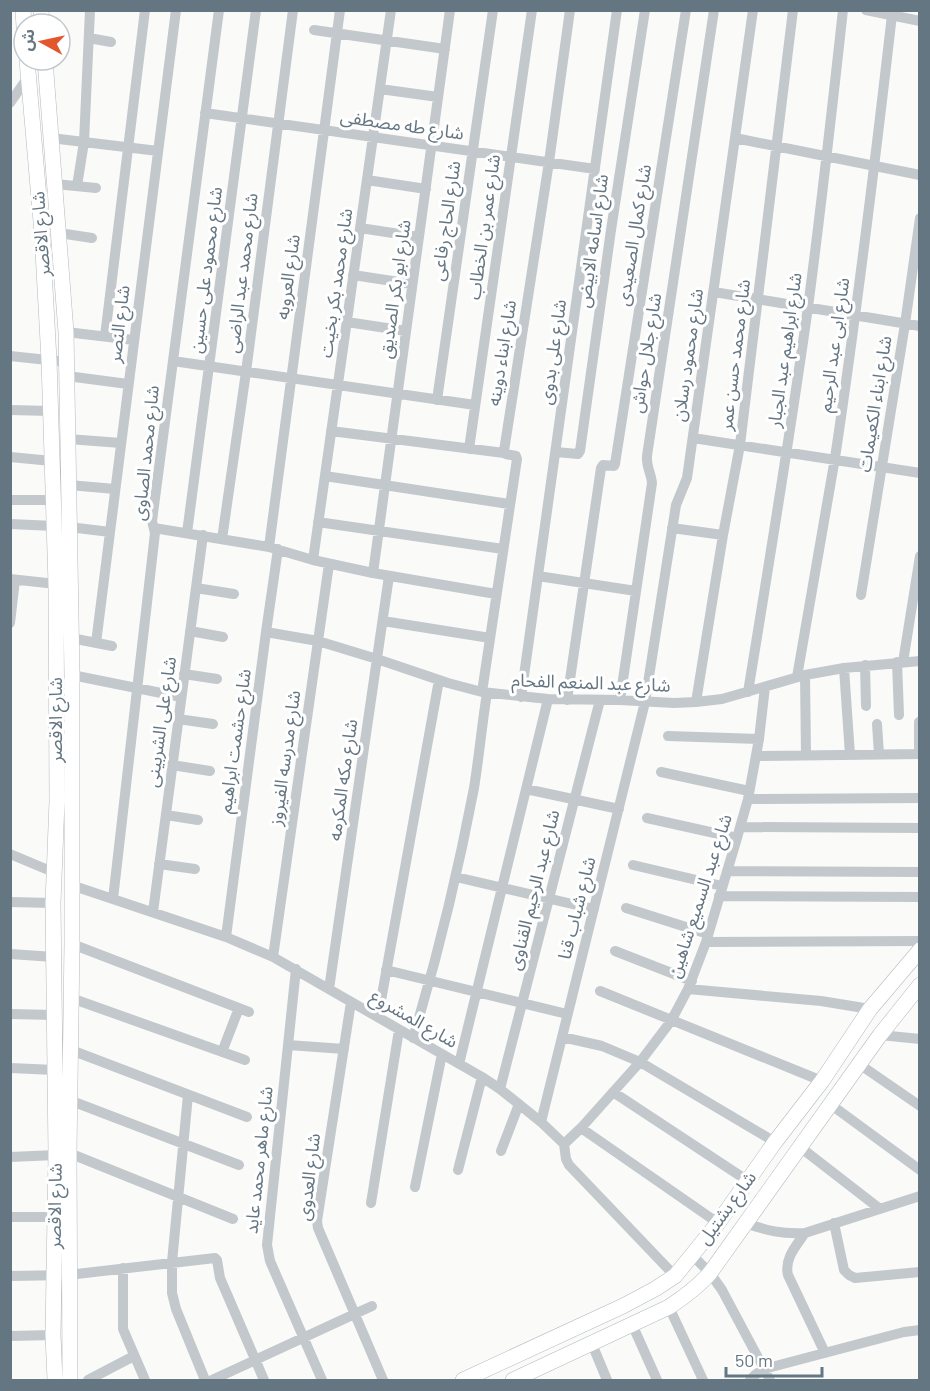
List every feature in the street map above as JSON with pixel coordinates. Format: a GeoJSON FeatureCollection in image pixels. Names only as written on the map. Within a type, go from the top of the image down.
{"type":"FeatureCollection","features":[{"type":"Feature","properties":{"kind":"street"},"geometry":{"type":"LineString","coordinates":[[77,186],[84,142],[90,10]]}},
{"type":"Feature","properties":{"kind":"street"},"geometry":{"type":"LineString","coordinates":[[105,336],[145,10]]}},
{"type":"Feature","properties":{"kind":"street","name":"شارع النصر"},"geometry":{"type":"LineString","coordinates":[[96,643],[176,10]]}},
{"type":"Feature","properties":{"kind":"street","name":"شارع محمد الصاوى"},"geometry":{"type":"LineString","coordinates":[[113,899],[155,533],[152,521],[219,10]]}},
{"type":"Feature","properties":{"kind":"street","name":"شارع محمود على حسين"},"geometry":{"type":"LineString","coordinates":[[188,534],[256,10]]}},
{"type":"Feature","properties":{"kind":"street","name":"شارع محمد عبد الراضى"},"geometry":{"type":"LineString","coordinates":[[222,539],[293,10]]}},
{"type":"Feature","properties":{"kind":"street","name":"شارع العروبه"},"geometry":{"type":"LineString","coordinates":[[274,548],[291,379],[340,10]]}},
{"type":"Feature","properties":{"kind":"street","name":"شارع محمد بكر بخيت"},"geometry":{"type":"LineString","coordinates":[[313,560],[391,10]]}},
{"type":"Feature","properties":{"kind":"street","name":"شارع ابو بكر الصديق"},"geometry":{"type":"LineString","coordinates":[[373,573],[450,10]]}},
{"type":"Feature","properties":{"kind":"street","name":"شارع الحاج رفاعى"},"geometry":{"type":"LineString","coordinates":[[437,400],[493,10]]}},
{"type":"Feature","properties":{"kind":"street","name":"شارع عمر بن الخطاب"},"geometry":{"type":"LineString","coordinates":[[469,449],[532,10]]}},
{"type":"Feature","properties":{"kind":"street","name":"شارع ابناء دوينه"},"geometry":{"type":"LineString","coordinates":[[504,453],[570,10]]}},
{"type":"Feature","properties":{"kind":"street","name":"شارع على بدوى"},"geometry":{"type":"LineString","coordinates":[[521,697],[617,10]]}},
{"type":"Feature","properties":{"kind":"street","name":"شارع اسامه الابيض"},"geometry":{"type":"LineString","coordinates":[[556,452],[574,455],[580,451],[645,10]]}},
{"type":"Feature","properties":{"kind":"street","name":"شارع كمال الصعيدى"},"geometry":{"type":"LineString","coordinates":[[584,583],[601,468],[603,465],[614,466],[615,464],[686,10]]}},
{"type":"Feature","properties":{"kind":"street","name":"شارع جلال حواش"},"geometry":{"type":"LineString","coordinates":[[620,699],[652,483],[647,456],[714,10]]}},
{"type":"Feature","properties":{"kind":"street","name":"شارع محمود رسلان"},"geometry":{"type":"LineString","coordinates":[[645,702],[672,528],[679,498],[686,485],[753,10]]}},
{"type":"Feature","properties":{"kind":"street","name":"شارع محمد حسن عمر"},"geometry":{"type":"LineString","coordinates":[[696,702],[740,445],[793,10]]}},
{"type":"Feature","properties":{"kind":"street","name":"شارع ابراهيم عبد الجبار"},"geometry":{"type":"LineString","coordinates":[[748,692],[808,307],[843,10]]}},
{"type":"Feature","properties":{"kind":"street"},"geometry":{"type":"LineString","coordinates":[[866,10],[900,14],[920,21]]}},
{"type":"Feature","properties":{"kind":"street","name":"شارع ابى عبد الرحيم"},"geometry":{"type":"LineString","coordinates":[[807,755],[801,676],[856,315],[875,166],[900,14]]}},
{"type":"Feature","properties":{"kind":"street"},"geometry":{"type":"LineString","coordinates":[[314,30],[445,49]]}},
{"type":"Feature","properties":{"kind":"street"},"geometry":{"type":"LineString","coordinates":[[89,38],[111,42]]}},
{"type":"Feature","properties":{"kind":"street","name":"شارع الاقصر"},"geometry":{"type":"LineString","coordinates":[[28,72],[42,232],[53,500],[62,527],[71,638],[72,944],[69,1100],[55,1217],[70,1380]]}},
{"type":"Feature","properties":{"kind":"street","name":"شارع الاقصر"},"geometry":{"type":"LineString","coordinates":[[46,72],[66,332],[69,485],[56,584],[57,801],[53,872],[54,1015],[55,1070],[62,1154],[61,1275],[53,1335],[55,1380]]}},
{"type":"Feature","properties":{"kind":"street"},"geometry":{"type":"LineString","coordinates":[[10,103],[28,77]]}},
{"type":"Feature","properties":{"kind":"street"},"geometry":{"type":"LineString","coordinates":[[380,89],[438,97]]}},
{"type":"Feature","properties":{"kind":"street","name":"شارع طه مصطفى"},"geometry":{"type":"LineString","coordinates":[[205,113],[595,169]]}},
{"type":"Feature","properties":{"kind":"street"},"geometry":{"type":"LineString","coordinates":[[51,138],[158,151]]}},
{"type":"Feature","properties":{"kind":"street"},"geometry":{"type":"LineString","coordinates":[[735,138],[920,175]]}},
{"type":"Feature","properties":{"kind":"street"},"geometry":{"type":"LineString","coordinates":[[367,180],[426,189]]}},
{"type":"Feature","properties":{"kind":"street"},"geometry":{"type":"LineString","coordinates":[[55,184],[96,188]]}},
{"type":"Feature","properties":{"kind":"street","name":"شارع ابناء الكعيمات"},"geometry":{"type":"LineString","coordinates":[[861,595],[920,218]]}},
{"type":"Feature","properties":{"kind":"street"},"geometry":{"type":"LineString","coordinates":[[360,228],[419,237]]}},
{"type":"Feature","properties":{"kind":"street"},"geometry":{"type":"LineString","coordinates":[[59,233],[92,238]]}},
{"type":"Feature","properties":{"kind":"street"},"geometry":{"type":"LineString","coordinates":[[353,275],[412,284]]}},
{"type":"Feature","properties":{"kind":"street"},"geometry":{"type":"LineString","coordinates":[[714,292],[920,326]]}},
{"type":"Feature","properties":{"kind":"street"},"geometry":{"type":"LineString","coordinates":[[347,322],[406,331]]}},
{"type":"Feature","properties":{"kind":"street"},"geometry":{"type":"LineString","coordinates":[[66,332],[134,340]]}},
{"type":"Feature","properties":{"kind":"street"},"geometry":{"type":"LineString","coordinates":[[10,356],[49,360],[67,369],[128,384]]}},
{"type":"Feature","properties":{"kind":"street"},"geometry":{"type":"LineString","coordinates":[[173,361],[475,405]]}},
{"type":"Feature","properties":{"kind":"street"},"geometry":{"type":"LineString","coordinates":[[10,410],[51,411]]}},
{"type":"Feature","properties":{"kind":"street"},"geometry":{"type":"LineString","coordinates":[[332,431],[504,453],[516,456],[517,459],[490,638],[474,785],[456,877],[413,1038]]}},
{"type":"Feature","properties":{"kind":"street"},"geometry":{"type":"LineString","coordinates":[[693,438],[920,473]]}},
{"type":"Feature","properties":{"kind":"street"},"geometry":{"type":"LineString","coordinates":[[68,439],[121,443]]}},
{"type":"Feature","properties":{"kind":"street"},"geometry":{"type":"LineString","coordinates":[[10,457],[52,461]]}},
{"type":"Feature","properties":{"kind":"street"},"geometry":{"type":"LineString","coordinates":[[325,476],[509,504]]}},
{"type":"Feature","properties":{"kind":"street"},"geometry":{"type":"LineString","coordinates":[[69,485],[115,489]]}},
{"type":"Feature","properties":{"kind":"street"},"geometry":{"type":"LineString","coordinates":[[10,500],[53,500]]}},
{"type":"Feature","properties":{"kind":"street"},"geometry":{"type":"LineString","coordinates":[[318,522],[503,549]]}},
{"type":"Feature","properties":{"kind":"street"},"geometry":{"type":"LineString","coordinates":[[10,524],[110,532]]}},
{"type":"Feature","properties":{"kind":"street"},"geometry":{"type":"LineString","coordinates":[[154,528],[274,548],[329,564],[496,594]]}},
{"type":"Feature","properties":{"kind":"street"},"geometry":{"type":"LineString","coordinates":[[672,528],[723,535]]}},
{"type":"Feature","properties":{"kind":"street","name":"شارع على الشربينى"},"geometry":{"type":"LineString","coordinates":[[153,912],[203,536]]}},
{"type":"Feature","properties":{"kind":"street","name":"شارع حشمت ابراهيم"},"geometry":{"type":"LineString","coordinates":[[226,937],[266,632],[274,548]]}},
{"type":"Feature","properties":{"kind":"street"},"geometry":{"type":"LineString","coordinates":[[899,715],[900,662],[920,556]]}},
{"type":"Feature","properties":{"kind":"street","name":"شارع مدرسه الفيروز"},"geometry":{"type":"LineString","coordinates":[[273,957],[329,564]]}},
{"type":"Feature","properties":{"kind":"street","name":"شارع مكه المكرمه"},"geometry":{"type":"LineString","coordinates":[[329,989],[389,576]]}},
{"type":"Feature","properties":{"kind":"street"},"geometry":{"type":"LineString","coordinates":[[538,576],[636,591]]}},
{"type":"Feature","properties":{"kind":"street"},"geometry":{"type":"LineString","coordinates":[[10,623],[13,580],[56,584]]}},
{"type":"Feature","properties":{"kind":"street"},"geometry":{"type":"LineString","coordinates":[[567,700],[584,583]]}},
{"type":"Feature","properties":{"kind":"street"},"geometry":{"type":"LineString","coordinates":[[196,588],[234,594]]}},
{"type":"Feature","properties":{"kind":"street"},"geometry":{"type":"LineString","coordinates":[[383,621],[490,638]]}},
{"type":"Feature","properties":{"kind":"street"},"geometry":{"type":"LineString","coordinates":[[190,632],[223,637]]}},
{"type":"Feature","properties":{"kind":"street","name":"شارع عبد المنعم الفحام"},"geometry":{"type":"LineString","coordinates":[[266,632],[318,641],[484,692],[567,700],[620,699],[645,702],[696,702],[722,699],[801,676],[844,668],[920,661]]}},
{"type":"Feature","properties":{"kind":"street"},"geometry":{"type":"LineString","coordinates":[[71,638],[112,646]]}},
{"type":"Feature","properties":{"kind":"street"},"geometry":{"type":"LineString","coordinates":[[865,665],[866,706]]}},
{"type":"Feature","properties":{"kind":"street"},"geometry":{"type":"LineString","coordinates":[[844,668],[850,755]]}},
{"type":"Feature","properties":{"kind":"street"},"geometry":{"type":"LineString","coordinates":[[184,674],[217,679]]}},
{"type":"Feature","properties":{"kind":"street"},"geometry":{"type":"LineString","coordinates":[[72,675],[181,697]]}},
{"type":"Feature","properties":{"kind":"street"},"geometry":{"type":"LineString","coordinates":[[378,1017],[439,680]]}},
{"type":"Feature","properties":{"kind":"street","name":"شارع عبد السميع شاهين"},"geometry":{"type":"LineString","coordinates":[[564,1144],[640,1062],[671,1021],[690,985],[707,938],[739,832],[756,756],[765,687]]}},
{"type":"Feature","properties":{"kind":"street"},"geometry":{"type":"LineString","coordinates":[[459,1064],[548,699]]}},
{"type":"Feature","properties":{"kind":"street","name":"شارع عبد الرحيم القناوى"},"geometry":{"type":"LineString","coordinates":[[500,1089],[600,700]]}},
{"type":"Feature","properties":{"kind":"street","name":"شارع شباب قنا"},"geometry":{"type":"LineString","coordinates":[[540,1122],[645,702]]}},
{"type":"Feature","properties":{"kind":"street"},"geometry":{"type":"LineString","coordinates":[[178,719],[213,724]]}},
{"type":"Feature","properties":{"kind":"street"},"geometry":{"type":"LineString","coordinates":[[756,756],[919,754],[919,722]]}},
{"type":"Feature","properties":{"kind":"street"},"geometry":{"type":"LineString","coordinates":[[877,724],[879,754]]}},
{"type":"Feature","properties":{"kind":"street"},"geometry":{"type":"LineString","coordinates":[[668,736],[759,739]]}},
{"type":"Feature","properties":{"kind":"street"},"geometry":{"type":"LineString","coordinates":[[172,765],[210,771]]}},
{"type":"Feature","properties":{"kind":"street"},"geometry":{"type":"LineString","coordinates":[[661,772],[748,795],[920,798]]}},
{"type":"Feature","properties":{"kind":"street"},"geometry":{"type":"LineString","coordinates":[[526,789],[619,809]]}},
{"type":"Feature","properties":{"kind":"street"},"geometry":{"type":"LineString","coordinates":[[166,815],[198,820]]}},
{"type":"Feature","properties":{"kind":"street"},"geometry":{"type":"LineString","coordinates":[[647,818],[739,832],[920,828]]}},
{"type":"Feature","properties":{"kind":"street"},"geometry":{"type":"LineString","coordinates":[[10,854],[53,872]]}},
{"type":"Feature","properties":{"kind":"street"},"geometry":{"type":"LineString","coordinates":[[159,864],[195,869]]}},
{"type":"Feature","properties":{"kind":"street"},"geometry":{"type":"LineString","coordinates":[[633,865],[721,891],[920,897]]}},
{"type":"Feature","properties":{"kind":"street"},"geometry":{"type":"LineString","coordinates":[[727,871],[920,872]]}},
{"type":"Feature","properties":{"kind":"street"},"geometry":{"type":"LineString","coordinates":[[456,877],[594,909]]}},
{"type":"Feature","properties":{"kind":"street","name":"شارع المشروع"},"geometry":{"type":"LineString","coordinates":[[71,885],[226,937],[273,957],[482,1077],[519,1104],[564,1144],[569,1165],[675,1275]]}},
{"type":"Feature","properties":{"kind":"street"},"geometry":{"type":"LineString","coordinates":[[10,902],[53,903]]}},
{"type":"Feature","properties":{"kind":"street"},"geometry":{"type":"LineString","coordinates":[[626,908],[707,938],[920,941]]}},
{"type":"Feature","properties":{"kind":"street"},"geometry":{"type":"LineString","coordinates":[[72,944],[244,1010],[222,1052]]}},
{"type":"Feature","properties":{"kind":"street","name":"شارع بشتيل"},"geometry":{"type":"LineString","coordinates":[[463,1380],[623,1306],[675,1275],[718,1223],[775,1142],[822,1081],[870,1009],[920,950]]}},
{"type":"Feature","properties":{"kind":"street"},"geometry":{"type":"LineString","coordinates":[[615,951],[690,985],[870,1009]]}},
{"type":"Feature","properties":{"kind":"street"},"geometry":{"type":"LineString","coordinates":[[10,954],[54,957]]}},
{"type":"Feature","properties":{"kind":"street","name":"شارع ماهر محمد عايد"},"geometry":{"type":"LineString","coordinates":[[296,969],[267,1245],[270,1261],[322,1380]]}},
{"type":"Feature","properties":{"kind":"street"},"geometry":{"type":"LineString","coordinates":[[386,970],[567,1014]]}},
{"type":"Feature","properties":{"kind":"street","name":"شارع بشتيل"},"geometry":{"type":"LineString","coordinates":[[513,1380],[536,1376],[592,1344],[669,1307],[701,1283],[880,1035],[913,1003],[920,985]]}},
{"type":"Feature","properties":{"kind":"street"},"geometry":{"type":"LineString","coordinates":[[600,992],[822,1081]]}},
{"type":"Feature","properties":{"kind":"street"},"geometry":{"type":"LineString","coordinates":[[70,998],[245,1060]]}},
{"type":"Feature","properties":{"kind":"street","name":"شارع العدوى"},"geometry":{"type":"LineString","coordinates":[[351,1002],[317,1221],[319,1233],[383,1380]]}},
{"type":"Feature","properties":{"kind":"street"},"geometry":{"type":"LineString","coordinates":[[10,1014],[54,1015]]}},
{"type":"Feature","properties":{"kind":"street"},"geometry":{"type":"LineString","coordinates":[[371,1203],[399,1030]]}},
{"type":"Feature","properties":{"kind":"street"},"geometry":{"type":"LineString","coordinates":[[880,1035],[920,1039]]}},
{"type":"Feature","properties":{"kind":"street"},"geometry":{"type":"LineString","coordinates":[[562,1037],[602,1046],[640,1062],[775,1142]]}},
{"type":"Feature","properties":{"kind":"street"},"geometry":{"type":"LineString","coordinates":[[288,1045],[344,1049]]}},
{"type":"Feature","properties":{"kind":"street"},"geometry":{"type":"LineString","coordinates":[[70,1050],[247,1118]]}},
{"type":"Feature","properties":{"kind":"street"},"geometry":{"type":"LineString","coordinates":[[415,1187],[442,1054]]}},
{"type":"Feature","properties":{"kind":"street"},"geometry":{"type":"LineString","coordinates":[[859,1064],[919,1106]]}},
{"type":"Feature","properties":{"kind":"street"},"geometry":{"type":"LineString","coordinates":[[10,1068],[55,1070]]}},
{"type":"Feature","properties":{"kind":"street"},"geometry":{"type":"LineString","coordinates":[[458,1170],[482,1077]]}},
{"type":"Feature","properties":{"kind":"street"},"geometry":{"type":"LineString","coordinates":[[613,1092],[748,1181]]}},
{"type":"Feature","properties":{"kind":"street"},"geometry":{"type":"LineString","coordinates":[[188,1095],[172,1262],[172,1293],[173,1301],[205,1380]]}},
{"type":"Feature","properties":{"kind":"street"},"geometry":{"type":"LineString","coordinates":[[69,1100],[240,1165]]}},
{"type":"Feature","properties":{"kind":"street"},"geometry":{"type":"LineString","coordinates":[[501,1151],[519,1104]]}},
{"type":"Feature","properties":{"kind":"street"},"geometry":{"type":"LineString","coordinates":[[830,1104],[920,1170]]}},
{"type":"Feature","properties":{"kind":"street"},"geometry":{"type":"LineString","coordinates":[[581,1128],[718,1223]]}},
{"type":"Feature","properties":{"kind":"street"},"geometry":{"type":"LineString","coordinates":[[800,1147],[880,1209]]}},
{"type":"Feature","properties":{"kind":"street"},"geometry":{"type":"LineString","coordinates":[[10,1157],[62,1154],[233,1219]]}},
{"type":"Feature","properties":{"kind":"street"},"geometry":{"type":"LineString","coordinates":[[745,1223],[768,1231],[787,1234],[805,1233],[920,1196]]}},
{"type":"Feature","properties":{"kind":"street"},"geometry":{"type":"LineString","coordinates":[[10,1217],[55,1217]]}},
{"type":"Feature","properties":{"kind":"street"},"geometry":{"type":"LineString","coordinates":[[834,1223],[844,1270],[849,1275],[855,1278],[920,1272]]}},
{"type":"Feature","properties":{"kind":"street"},"geometry":{"type":"LineString","coordinates":[[805,1233],[789,1258],[786,1269],[825,1353]]}},
{"type":"Feature","properties":{"kind":"street"},"geometry":{"type":"LineString","coordinates":[[693,1256],[710,1273],[722,1290],[770,1380]]}},
{"type":"Feature","properties":{"kind":"street"},"geometry":{"type":"LineString","coordinates":[[10,1276],[61,1275],[215,1258],[220,1278],[264,1380]]}},
{"type":"Feature","properties":{"kind":"street"},"geometry":{"type":"LineString","coordinates":[[123,1268],[122,1324],[124,1334],[145,1380]]}},
{"type":"Feature","properties":{"kind":"street"},"geometry":{"type":"LineString","coordinates":[[212,1380],[372,1306]]}},
{"type":"Feature","properties":{"kind":"street"},"geometry":{"type":"LineString","coordinates":[[669,1307],[703,1380]]}},
{"type":"Feature","properties":{"kind":"street"},"geometry":{"type":"LineString","coordinates":[[632,1324],[657,1380]]}},
{"type":"Feature","properties":{"kind":"street"},"geometry":{"type":"LineString","coordinates":[[750,1380],[764,1369],[904,1332],[920,1330]]}},
{"type":"Feature","properties":{"kind":"street"},"geometry":{"type":"LineString","coordinates":[[10,1336],[53,1335]]}},
{"type":"Feature","properties":{"kind":"street"},"geometry":{"type":"LineString","coordinates":[[592,1344],[607,1380]]}},
{"type":"Feature","properties":{"kind":"street"},"geometry":{"type":"LineString","coordinates":[[88,1380],[134,1356]]}}]}
